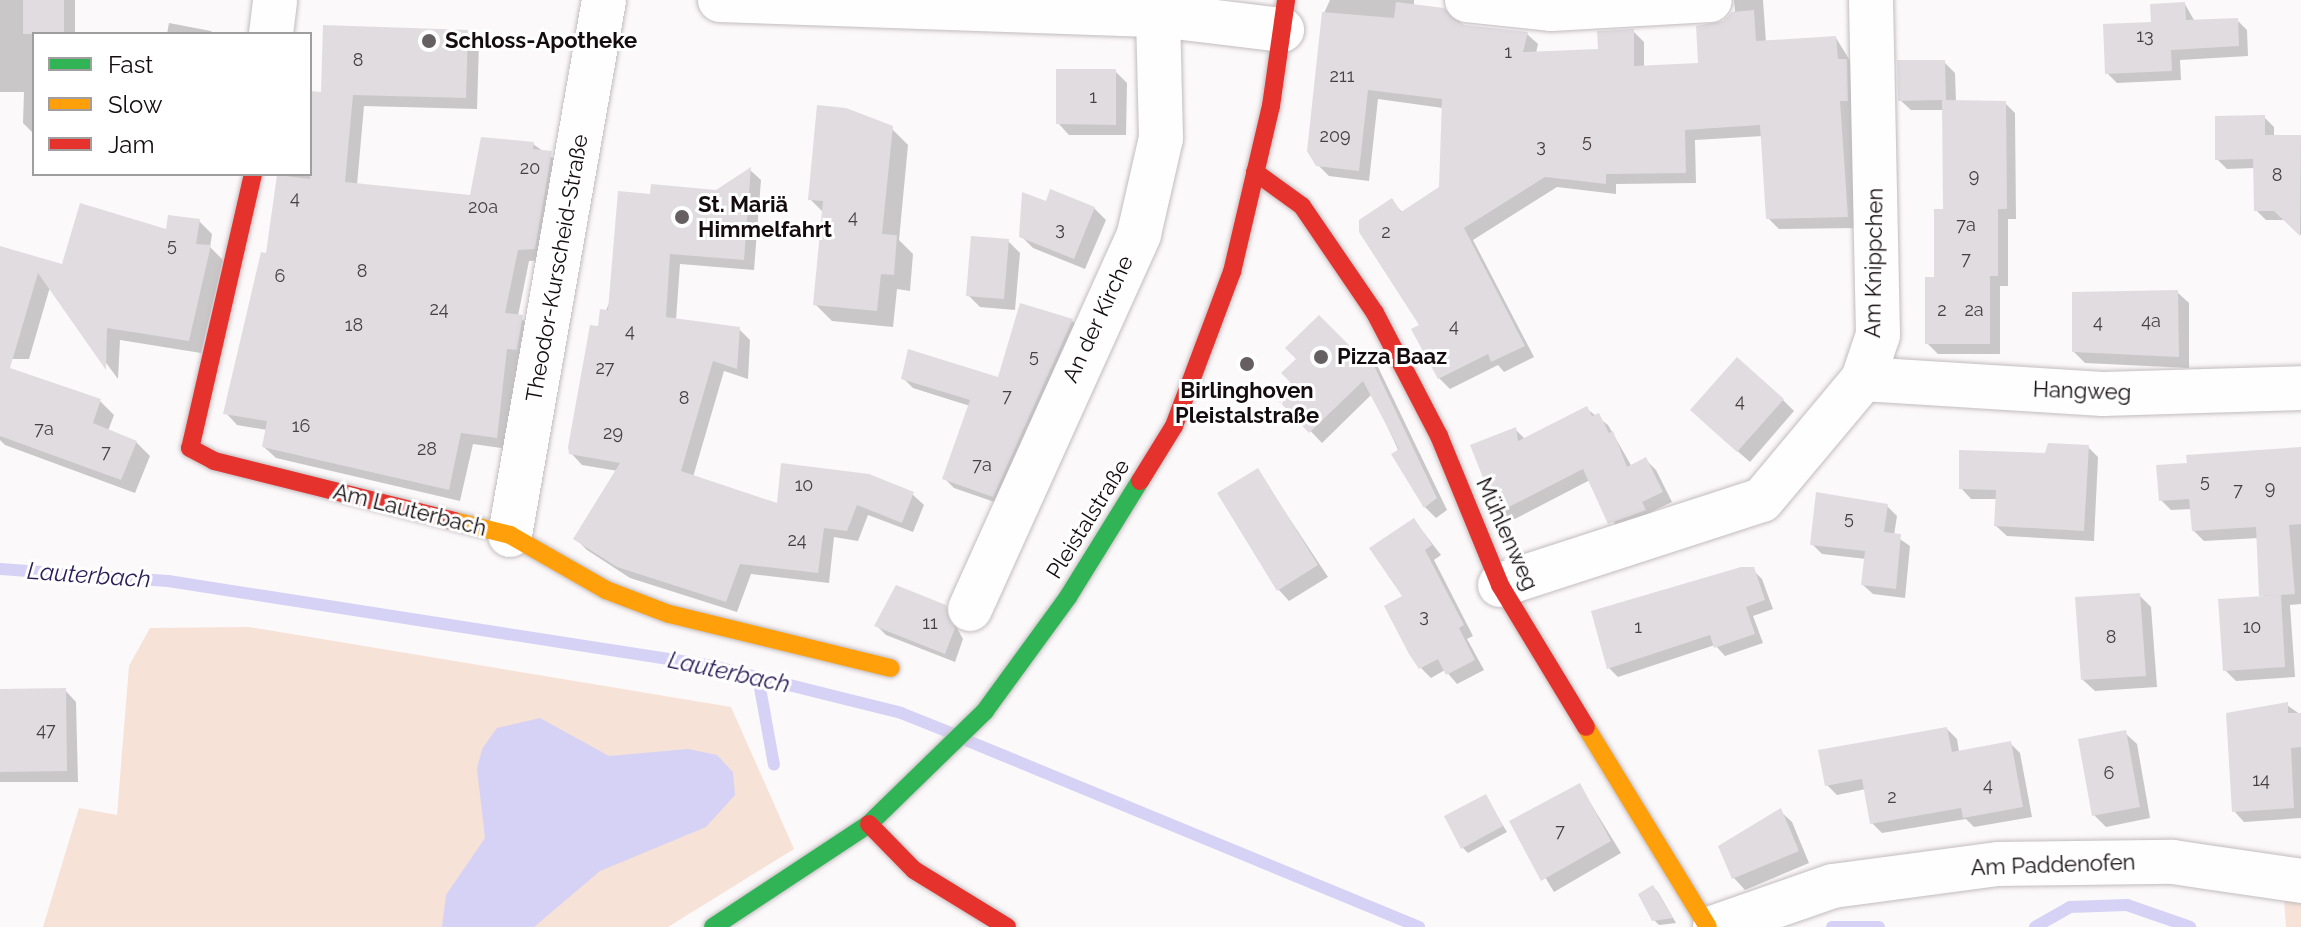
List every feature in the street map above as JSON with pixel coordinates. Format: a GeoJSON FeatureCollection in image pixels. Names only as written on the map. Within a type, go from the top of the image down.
{"type":"FeatureCollection","features":[{"type":"Feature","properties":{"kind":"street"},"geometry":{"type":"LineString","coordinates":[[271,32],[275,0]]}},
{"type":"Feature","properties":{"kind":"street","name":"Theodor-Kurscheid-Straße"},"geometry":{"type":"LineString","coordinates":[[510,535],[604,0]]}},
{"type":"Feature","properties":{"kind":"street"},"geometry":{"type":"LineString","coordinates":[[720,0],[1158,15],[1284,15]]}},
{"type":"Feature","properties":{"kind":"street"},"geometry":{"type":"LineString","coordinates":[[1467,0],[1551,9],[1710,0]]}},
{"type":"Feature","properties":{"kind":"street","name":"Am Knippchen"},"geometry":{"type":"LineString","coordinates":[[1500,585],[1762,500],[1863,379],[1878,335],[1871,0]]}},
{"type":"Feature","properties":{"kind":"street","name":"An der Kirche"},"geometry":{"type":"LineString","coordinates":[[970,609],[1139,234],[1161,138],[1158,15]]}},
{"type":"Feature","properties":{"kind":"street","name":"Pleistalstraße"},"geometry":{"type":"LineString","coordinates":[[713,927],[869,824],[939,760],[985,711],[1068,597],[1174,426],[1232,272],[1255,172],[1284,15]]}},
{"type":"Feature","properties":{"kind":"street","name":"Mühlenweg"},"geometry":{"type":"LineString","coordinates":[[1255,172],[1302,206],[1375,313],[1439,436],[1500,585],[1708,927]]}},
{"type":"Feature","properties":{"kind":"street","name":"Am Lauterbach"},"geometry":{"type":"LineString","coordinates":[[253,176],[190,448],[214,461],[510,535],[606,590],[669,614],[891,668]]}},
{"type":"Feature","properties":{"kind":"street","name":"Hangweg"},"geometry":{"type":"LineString","coordinates":[[1863,379],[2103,394],[2301,388]]}},
{"type":"Feature","properties":{"kind":"street"},"geometry":{"type":"LineString","coordinates":[[869,824],[914,870],[1007,927]]}},
{"type":"Feature","properties":{"kind":"street","name":"Am Paddenofen"},"geometry":{"type":"LineString","coordinates":[[1715,927],[1833,886],[1998,864],[2173,862],[2301,881]]}},
{"type":"Feature","properties":{"kind":"shaded area"},"geometry":{"type":"Polygon","coordinates":[[[249,627],[731,707],[794,849],[668,927],[43,927],[79,808],[117,815],[129,666],[150,628],[249,627]]]}},
{"type":"Feature","properties":{"kind":"shaded area"},"geometry":{"type":"Polygon","coordinates":[[[540,718],[609,756],[688,749],[717,755],[733,772],[735,795],[706,827],[600,871],[534,927],[442,927],[446,895],[485,838],[477,769],[482,749],[497,728],[540,718]]]}},
{"type":"Feature","properties":{"kind":"shaded area"},"geometry":{"type":"Polygon","coordinates":[[[2284,898],[2301,901],[2301,927],[2286,927],[2284,898]]]}},
{"type":"Feature","properties":{"kind":"building"},"geometry":{"type":"Polygon","coordinates":[[[23,0],[64,0],[64,32],[23,34],[23,0]]]}},
{"type":"Feature","properties":{"kind":"building"},"geometry":{"type":"Polygon","coordinates":[[[1396,2],[1444,8],[1464,25],[1528,32],[1523,52],[1598,49],[1597,31],[1634,29],[1634,66],[1698,63],[1696,26],[1723,21],[1732,12],[1754,10],[1756,41],[1836,36],[1838,59],[1847,59],[1848,101],[1840,101],[1848,217],[1766,219],[1760,125],[1685,130],[1686,173],[1606,174],[1606,184],[1545,177],[1464,228],[1525,346],[1491,362],[1488,354],[1438,379],[1411,329],[1419,325],[1359,232],[1359,220],[1392,198],[1401,212],[1439,187],[1442,99],[1368,90],[1359,171],[1316,166],[1307,151],[1322,12],[1394,18],[1396,2]]]}},
{"type":"Feature","properties":{"kind":"building"},"geometry":{"type":"Polygon","coordinates":[[[2185,2],[2186,20],[2238,18],[2239,46],[2171,50],[2172,71],[2105,74],[2103,24],[2151,22],[2150,4],[2185,2]]]}},
{"type":"Feature","properties":{"kind":"building"},"geometry":{"type":"Polygon","coordinates":[[[323,25],[468,30],[466,98],[353,95],[345,182],[470,195],[481,137],[534,142],[533,149],[552,151],[535,249],[518,250],[505,313],[523,315],[517,350],[507,349],[497,438],[461,433],[449,490],[262,447],[267,421],[223,414],[261,252],[266,253],[277,176],[310,179],[312,176],[312,91],[321,92],[323,25]]]}},
{"type":"Feature","properties":{"kind":"building"},"geometry":{"type":"Polygon","coordinates":[[[1897,60],[1945,60],[1946,100],[2006,101],[2007,209],[1998,209],[1998,276],[1990,276],[1990,344],[1925,344],[1925,277],[1934,277],[1934,209],[1943,209],[1942,100],[1898,101],[1897,60]]]}},
{"type":"Feature","properties":{"kind":"building"},"geometry":{"type":"Polygon","coordinates":[[[1056,69],[1116,69],[1116,125],[1056,124],[1056,69]]]}},
{"type":"Feature","properties":{"kind":"building"},"geometry":{"type":"Polygon","coordinates":[[[817,105],[846,108],[893,126],[882,234],[897,235],[894,275],[881,274],[877,311],[813,305],[823,201],[808,200],[817,105]]]}},
{"type":"Feature","properties":{"kind":"building"},"geometry":{"type":"Polygon","coordinates":[[[2265,115],[2265,135],[2301,135],[2300,236],[2274,211],[2254,211],[2253,159],[2215,160],[2215,116],[2265,115]]]}},
{"type":"Feature","properties":{"kind":"building"},"geometry":{"type":"Polygon","coordinates":[[[751,167],[744,260],[670,254],[666,317],[740,327],[737,369],[713,361],[681,471],[777,503],[781,463],[869,474],[914,492],[902,523],[857,505],[847,531],[824,528],[818,573],[740,564],[726,602],[617,567],[573,539],[620,463],[569,454],[568,447],[590,325],[598,326],[600,309],[608,310],[618,191],[650,194],[651,184],[716,190],[751,167]]]}},
{"type":"Feature","properties":{"kind":"building"},"geometry":{"type":"Polygon","coordinates":[[[1050,189],[1095,207],[1074,259],[1019,237],[1022,192],[1046,201],[1050,189]]]}},
{"type":"Feature","properties":{"kind":"building"},"geometry":{"type":"Polygon","coordinates":[[[80,203],[166,229],[168,215],[200,219],[196,244],[211,245],[189,341],[107,328],[106,370],[38,273],[10,368],[101,399],[93,423],[137,441],[121,480],[0,436],[0,246],[62,264],[80,203]]]}},
{"type":"Feature","properties":{"kind":"building"},"geometry":{"type":"Polygon","coordinates":[[[971,236],[1009,239],[1004,299],[966,296],[971,236]]]}},
{"type":"Feature","properties":{"kind":"building"},"geometry":{"type":"Polygon","coordinates":[[[2178,290],[2179,357],[2072,352],[2072,292],[2178,290]]]}},
{"type":"Feature","properties":{"kind":"building"},"geometry":{"type":"Polygon","coordinates":[[[1020,303],[1073,319],[993,497],[942,479],[970,400],[901,379],[908,349],[998,377],[1020,303]]]}},
{"type":"Feature","properties":{"kind":"building"},"geometry":{"type":"Polygon","coordinates":[[[1319,315],[1359,355],[1367,351],[1437,498],[1424,508],[1391,454],[1399,449],[1363,381],[1309,433],[1275,397],[1290,382],[1281,373],[1296,359],[1285,348],[1319,315]]]}},
{"type":"Feature","properties":{"kind":"building"},"geometry":{"type":"Polygon","coordinates":[[[1737,357],[1784,399],[1737,452],[1690,410],[1737,357]]]}},
{"type":"Feature","properties":{"kind":"building"},"geometry":{"type":"Polygon","coordinates":[[[1587,406],[1592,416],[1599,413],[1609,433],[1613,431],[1627,467],[1646,457],[1663,492],[1642,502],[1646,510],[1608,524],[1583,469],[1497,513],[1470,445],[1516,427],[1518,441],[1587,406]]]}},
{"type":"Feature","properties":{"kind":"building"},"geometry":{"type":"Polygon","coordinates":[[[2048,443],[2089,445],[2084,531],[1994,526],[1996,490],[1959,489],[1959,450],[2045,453],[2048,443]]]}},
{"type":"Feature","properties":{"kind":"building"},"geometry":{"type":"Polygon","coordinates":[[[2301,447],[2301,524],[2289,525],[2295,594],[2281,595],[2285,667],[2223,671],[2218,599],[2280,595],[2259,596],[2256,527],[2192,531],[2189,499],[2159,501],[2156,465],[2187,463],[2186,455],[2301,447]]]}},
{"type":"Feature","properties":{"kind":"building"},"geometry":{"type":"Polygon","coordinates":[[[1258,468],[1318,565],[1277,591],[1217,493],[1258,468]]]}},
{"type":"Feature","properties":{"kind":"building"},"geometry":{"type":"Polygon","coordinates":[[[1816,492],[1888,504],[1884,532],[1901,534],[1896,589],[1861,585],[1865,551],[1810,545],[1816,492]]]}},
{"type":"Feature","properties":{"kind":"building"},"geometry":{"type":"Polygon","coordinates":[[[1414,518],[1432,545],[1425,550],[1464,625],[1459,628],[1475,660],[1446,675],[1438,659],[1419,669],[1409,654],[1384,606],[1402,596],[1369,548],[1414,518]]]}},
{"type":"Feature","properties":{"kind":"building"},"geometry":{"type":"Polygon","coordinates":[[[1741,567],[1754,567],[1765,600],[1746,607],[1755,634],[1714,648],[1710,635],[1607,669],[1591,611],[1741,567]]]}},
{"type":"Feature","properties":{"kind":"building"},"geometry":{"type":"Polygon","coordinates":[[[896,585],[946,605],[955,628],[945,654],[874,626],[896,585]]]}},
{"type":"Feature","properties":{"kind":"building"},"geometry":{"type":"Polygon","coordinates":[[[2140,593],[2146,676],[2081,680],[2075,597],[2140,593]]]}},
{"type":"Feature","properties":{"kind":"building"},"geometry":{"type":"Polygon","coordinates":[[[66,688],[67,771],[0,772],[0,689],[66,688]]]}},
{"type":"Feature","properties":{"kind":"building"},"geometry":{"type":"Polygon","coordinates":[[[2288,702],[2288,713],[2301,713],[2301,747],[2291,748],[2294,808],[2232,812],[2226,713],[2288,702]]]}},
{"type":"Feature","properties":{"kind":"building"},"geometry":{"type":"Polygon","coordinates":[[[1947,727],[1952,752],[2011,741],[2023,807],[1963,818],[1961,808],[1870,824],[1862,779],[1825,786],[1818,750],[1947,727]]]}},
{"type":"Feature","properties":{"kind":"building"},"geometry":{"type":"Polygon","coordinates":[[[2126,730],[2140,807],[2092,816],[2078,739],[2126,730]]]}},
{"type":"Feature","properties":{"kind":"building"},"geometry":{"type":"Polygon","coordinates":[[[1580,783],[1611,841],[1541,881],[1509,821],[1580,783]]]}},
{"type":"Feature","properties":{"kind":"building"},"geometry":{"type":"Polygon","coordinates":[[[1486,794],[1503,826],[1461,849],[1444,816],[1486,794]]]}},
{"type":"Feature","properties":{"kind":"building"},"geometry":{"type":"Polygon","coordinates":[[[1781,808],[1799,851],[1732,879],[1718,846],[1781,808]]]}},
{"type":"Feature","properties":{"kind":"building"},"geometry":{"type":"Polygon","coordinates":[[[1653,885],[1673,918],[1652,921],[1638,894],[1653,885]]]}},
{"type":"Feature","properties":{"kind":"waterway","name":"Lauterbach"},"geometry":{"type":"LineString","coordinates":[[0,569],[168,581],[713,666],[901,713],[951,733]]}},
{"type":"Feature","properties":{"kind":"waterway"},"geometry":{"type":"LineString","coordinates":[[758,677],[774,765]]}},
{"type":"Feature","properties":{"kind":"waterway","name":"Lauterbach"},"geometry":{"type":"LineString","coordinates":[[968,741],[1419,927]]}},
{"type":"Feature","properties":{"kind":"waterway","name":"Lauterbach"},"geometry":{"type":"LineString","coordinates":[[2035,927],[2070,907],[2127,905],[2190,927]]}},
{"type":"Feature","properties":{"kind":"waterway","name":"Lauterbach"},"geometry":{"type":"LineString","coordinates":[[1832,927],[1879,927]]}},
{"type":"Feature","properties":{"kind":"traffic: fast"},"geometry":{"type":"LineString","coordinates":[[713,927],[869,824],[985,711],[1068,597],[1140,481]]}},
{"type":"Feature","properties":{"kind":"traffic: slow"},"geometry":{"type":"LineString","coordinates":[[454,521],[510,535],[606,590],[669,614],[891,668]]}},
{"type":"Feature","properties":{"kind":"traffic: slow"},"geometry":{"type":"LineString","coordinates":[[1586,727],[1708,927]]}},
{"type":"Feature","properties":{"kind":"traffic: jam"},"geometry":{"type":"LineString","coordinates":[[1140,481],[1174,426],[1232,272],[1271,106],[1286,0]]}},
{"type":"Feature","properties":{"kind":"traffic: jam"},"geometry":{"type":"LineString","coordinates":[[1255,172],[1302,206],[1375,313],[1439,436],[1500,585],[1586,727]]}},
{"type":"Feature","properties":{"kind":"traffic: jam"},"geometry":{"type":"LineString","coordinates":[[253,176],[190,448],[214,461],[454,521]]}},
{"type":"Feature","properties":{"kind":"traffic: jam"},"geometry":{"type":"LineString","coordinates":[[869,824],[914,870],[1007,927]]}},
{"type":"Feature","properties":{"kind":"place","name":"Schloss-Apotheke"},"geometry":{"type":"Point","coordinates":[429,41]}},
{"type":"Feature","properties":{"kind":"place","name":"St. Mariä Himmelfahrt"},"geometry":{"type":"Point","coordinates":[682,217]}},
{"type":"Feature","properties":{"kind":"place","name":"Pizza Baaz"},"geometry":{"type":"Point","coordinates":[1321,357]}},
{"type":"Feature","properties":{"kind":"place","name":"Birlinghoven Pleistalstraße"},"geometry":{"type":"Point","coordinates":[1247,364]}}]}
